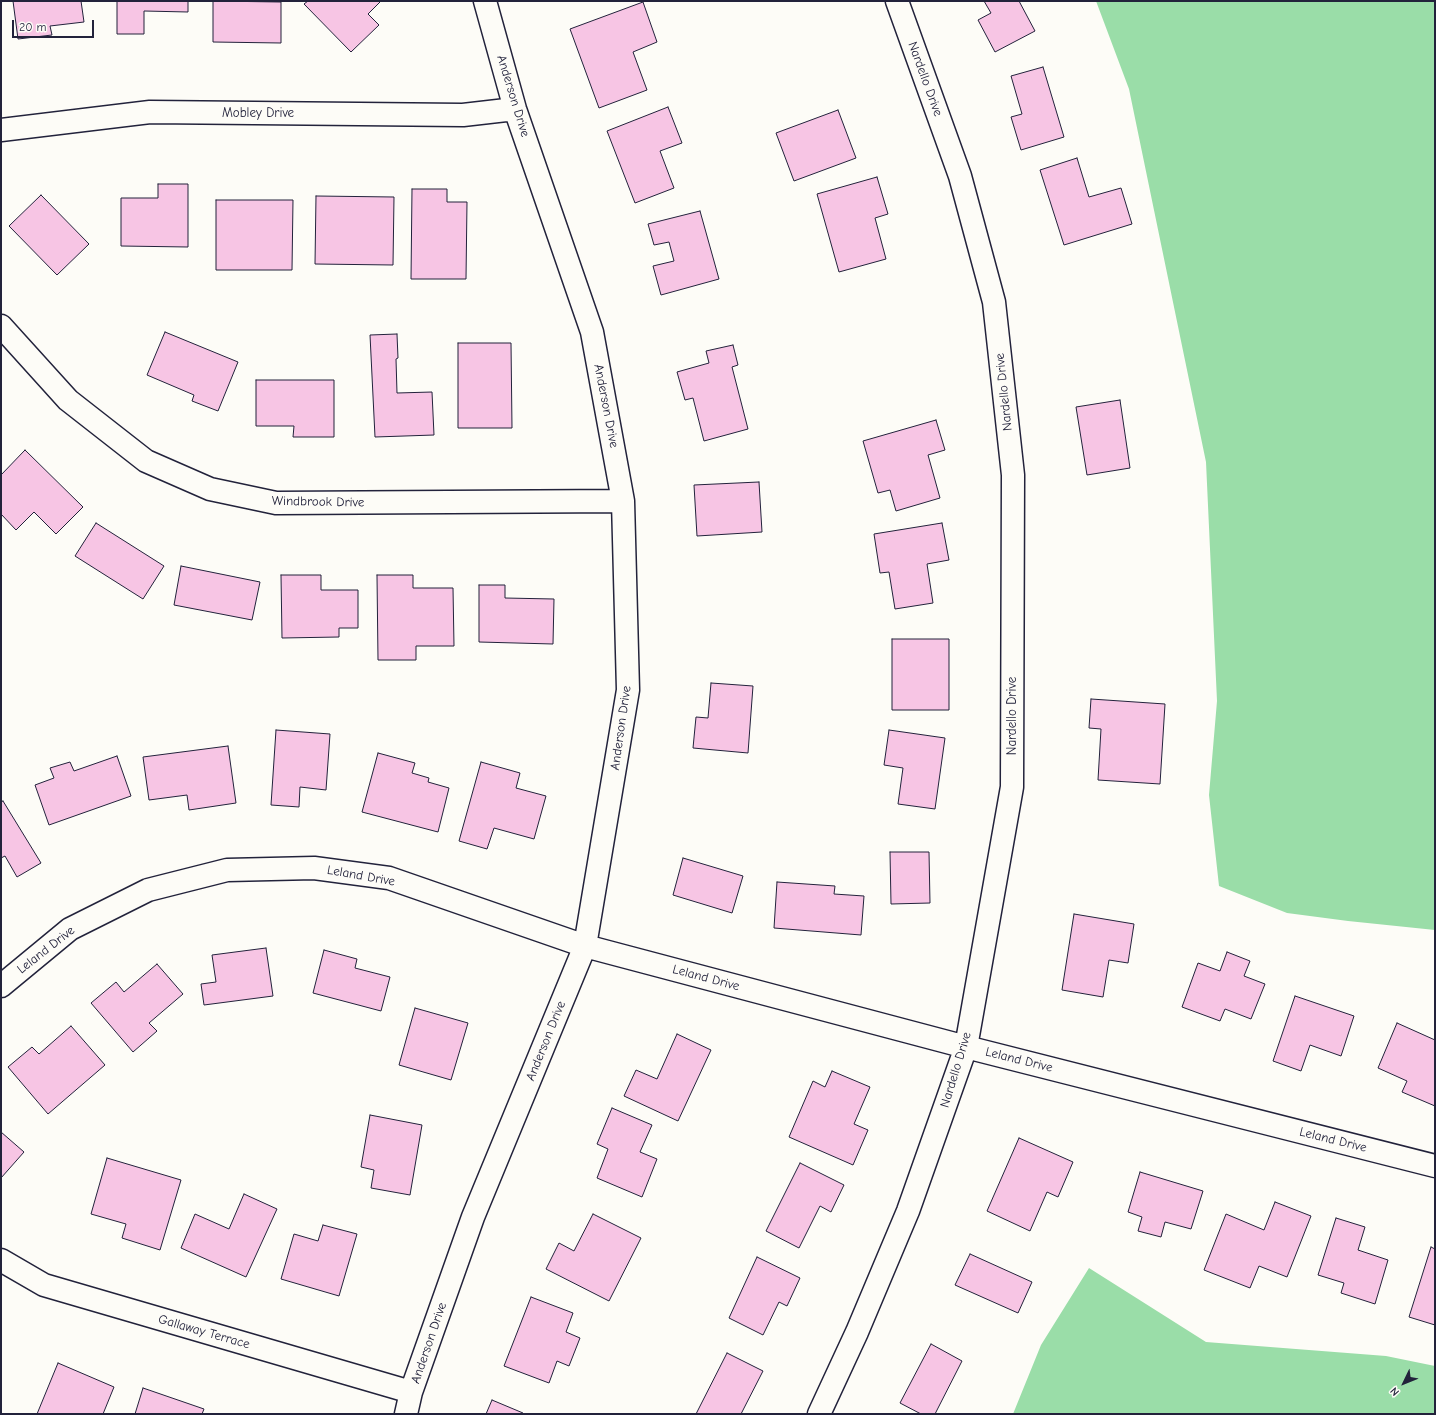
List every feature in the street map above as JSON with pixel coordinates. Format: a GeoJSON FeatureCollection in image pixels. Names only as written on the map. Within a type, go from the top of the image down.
{"type":"FeatureCollection","features":[{"type":"Feature","properties":{"kind":"street","name":"Anderson Drive"},"geometry":{"type":"LineString","coordinates":[[406,1414],[411,1392],[473,1217],[585,946],[628,690],[624,502],[592,332],[515,109],[485,1]]}},
{"type":"Feature","properties":{"kind":"street","name":"Nardello Drive"},"geometry":{"type":"LineString","coordinates":[[819,1414],[857,1332],[908,1211],[966,1047],[1012,787],[1013,475],[994,302],[960,176],[897,1]]}},
{"type":"Feature","properties":{"kind":"street","name":"Mobley Drive"},"geometry":{"type":"LineString","coordinates":[[1,130],[150,112],[463,114],[515,109]]}},
{"type":"Feature","properties":{"kind":"street","name":"Windbrook Drive"},"geometry":{"type":"LineString","coordinates":[[1,326],[68,400],[140,457],[210,489],[276,503],[624,502]]}},
{"type":"Feature","properties":{"kind":"street","name":"Leland Drive"},"geometry":{"type":"LineString","coordinates":[[1,986],[70,929],[148,890],[227,870],[314,868],[389,878],[585,946],[966,1047],[1435,1166]]}},
{"type":"Feature","properties":{"kind":"street","name":"Gallaway Terrace"},"geometry":{"type":"LineString","coordinates":[[1,1260],[44,1285],[411,1392]]}},
{"type":"Feature","properties":{"kind":"green space"},"geometry":{"type":"Polygon","coordinates":[[[1096,1],[1435,1],[1435,930],[1287,913],[1219,886],[1209,795],[1217,701],[1206,462],[1129,89],[1096,1]]]}},
{"type":"Feature","properties":{"kind":"green space"},"geometry":{"type":"Polygon","coordinates":[[[1089,1268],[1206,1342],[1386,1356],[1435,1366],[1435,1414],[1013,1414],[1041,1345],[1089,1268]]]}},
{"type":"Feature","properties":{"kind":"building"},"geometry":{"type":"Polygon","coordinates":[[[13,1],[81,1],[84,22],[50,26],[52,35],[18,39],[13,1]]]}},
{"type":"Feature","properties":{"kind":"building"},"geometry":{"type":"Polygon","coordinates":[[[117,1],[188,1],[188,12],[144,11],[144,34],[117,34],[117,1]]]}},
{"type":"Feature","properties":{"kind":"building"},"geometry":{"type":"Polygon","coordinates":[[[213,1],[281,2],[281,43],[213,42],[213,1]]]}},
{"type":"Feature","properties":{"kind":"building"},"geometry":{"type":"Polygon","coordinates":[[[308,1],[381,1],[368,14],[379,25],[351,52],[304,4],[308,1]]]}},
{"type":"Feature","properties":{"kind":"building"},"geometry":{"type":"Polygon","coordinates":[[[984,1],[1019,1],[1035,31],[995,52],[978,20],[991,13],[984,1]]]}},
{"type":"Feature","properties":{"kind":"building"},"geometry":{"type":"Polygon","coordinates":[[[643,2],[657,42],[633,52],[647,90],[599,108],[570,29],[643,2]]]}},
{"type":"Feature","properties":{"kind":"building"},"geometry":{"type":"Polygon","coordinates":[[[1043,67],[1064,137],[1021,150],[1011,117],[1022,114],[1011,76],[1043,67]]]}},
{"type":"Feature","properties":{"kind":"building"},"geometry":{"type":"Polygon","coordinates":[[[668,107],[682,143],[660,151],[674,188],[635,203],[607,131],[668,107]]]}},
{"type":"Feature","properties":{"kind":"building"},"geometry":{"type":"Polygon","coordinates":[[[838,110],[856,158],[794,181],[776,133],[838,110]]]}},
{"type":"Feature","properties":{"kind":"building"},"geometry":{"type":"Polygon","coordinates":[[[1077,158],[1089,197],[1121,188],[1132,224],[1064,245],[1040,170],[1077,158]]]}},
{"type":"Feature","properties":{"kind":"building"},"geometry":{"type":"Polygon","coordinates":[[[877,177],[888,214],[875,218],[886,259],[839,272],[817,194],[877,177]]]}},
{"type":"Feature","properties":{"kind":"building"},"geometry":{"type":"Polygon","coordinates":[[[158,184],[188,184],[188,247],[121,246],[121,198],[158,198],[158,184]]]}},
{"type":"Feature","properties":{"kind":"building"},"geometry":{"type":"Polygon","coordinates":[[[412,189],[447,189],[447,202],[467,202],[466,279],[411,279],[412,189]]]}},
{"type":"Feature","properties":{"kind":"building"},"geometry":{"type":"Polygon","coordinates":[[[41,195],[89,244],[57,275],[9,226],[41,195]]]}},
{"type":"Feature","properties":{"kind":"building"},"geometry":{"type":"Polygon","coordinates":[[[316,196],[394,197],[393,265],[315,264],[316,196]]]}},
{"type":"Feature","properties":{"kind":"building"},"geometry":{"type":"Polygon","coordinates":[[[216,200],[293,200],[292,270],[216,270],[216,200]]]}},
{"type":"Feature","properties":{"kind":"building"},"geometry":{"type":"Polygon","coordinates":[[[700,211],[719,279],[661,295],[653,266],[674,261],[669,242],[654,245],[648,224],[700,211]]]}},
{"type":"Feature","properties":{"kind":"building"},"geometry":{"type":"Polygon","coordinates":[[[165,332],[238,362],[218,411],[192,401],[194,395],[147,375],[165,332]]]}},
{"type":"Feature","properties":{"kind":"building"},"geometry":{"type":"Polygon","coordinates":[[[397,334],[397,393],[432,392],[434,435],[375,437],[370,335],[397,334]]]}},
{"type":"Feature","properties":{"kind":"building"},"geometry":{"type":"Polygon","coordinates":[[[458,343],[511,343],[512,428],[458,428],[458,343]]]}},
{"type":"Feature","properties":{"kind":"building"},"geometry":{"type":"Polygon","coordinates":[[[733,345],[738,365],[732,367],[748,429],[704,441],[693,398],[685,400],[677,372],[709,363],[706,351],[733,345]]]}},
{"type":"Feature","properties":{"kind":"building"},"geometry":{"type":"Polygon","coordinates":[[[256,380],[334,380],[334,437],[293,437],[294,426],[256,426],[256,380]]]}},
{"type":"Feature","properties":{"kind":"building"},"geometry":{"type":"Polygon","coordinates":[[[1120,400],[1130,468],[1087,475],[1076,407],[1120,400]]]}},
{"type":"Feature","properties":{"kind":"building"},"geometry":{"type":"Polygon","coordinates":[[[936,420],[945,450],[928,455],[940,498],[896,511],[890,490],[878,493],[863,441],[936,420]]]}},
{"type":"Feature","properties":{"kind":"building"},"geometry":{"type":"Polygon","coordinates":[[[25,450],[83,507],[56,534],[34,512],[16,530],[1,514],[1,475],[25,450]]]}},
{"type":"Feature","properties":{"kind":"building"},"geometry":{"type":"Polygon","coordinates":[[[759,482],[762,532],[697,536],[694,485],[759,482]]]}},
{"type":"Feature","properties":{"kind":"building"},"geometry":{"type":"Polygon","coordinates":[[[96,523],[164,566],[143,599],[75,556],[96,523]]]}},
{"type":"Feature","properties":{"kind":"building"},"geometry":{"type":"Polygon","coordinates":[[[942,523],[949,560],[927,564],[933,603],[895,609],[889,572],[880,573],[874,534],[942,523]]]}},
{"type":"Feature","properties":{"kind":"building"},"geometry":{"type":"Polygon","coordinates":[[[181,566],[260,582],[252,620],[174,605],[181,566]]]}},
{"type":"Feature","properties":{"kind":"building"},"geometry":{"type":"Polygon","coordinates":[[[281,575],[321,575],[321,590],[358,590],[358,628],[339,628],[339,637],[282,638],[281,575]]]}},
{"type":"Feature","properties":{"kind":"building"},"geometry":{"type":"Polygon","coordinates":[[[377,575],[413,575],[413,588],[453,588],[454,646],[416,646],[416,660],[378,660],[377,575]]]}},
{"type":"Feature","properties":{"kind":"building"},"geometry":{"type":"Polygon","coordinates":[[[479,585],[505,585],[505,598],[554,599],[553,644],[479,642],[479,585]]]}},
{"type":"Feature","properties":{"kind":"building"},"geometry":{"type":"Polygon","coordinates":[[[892,639],[949,639],[949,710],[892,710],[892,639]]]}},
{"type":"Feature","properties":{"kind":"building"},"geometry":{"type":"Polygon","coordinates":[[[711,683],[753,686],[748,753],[693,748],[696,717],[708,718],[711,683]]]}},
{"type":"Feature","properties":{"kind":"building"},"geometry":{"type":"Polygon","coordinates":[[[1091,699],[1165,704],[1160,784],[1098,780],[1101,729],[1089,728],[1091,699]]]}},
{"type":"Feature","properties":{"kind":"building"},"geometry":{"type":"Polygon","coordinates":[[[276,730],[330,734],[326,790],[300,787],[299,807],[271,805],[276,730]]]}},
{"type":"Feature","properties":{"kind":"building"},"geometry":{"type":"Polygon","coordinates":[[[889,730],[945,738],[935,809],[898,804],[903,768],[884,765],[889,730]]]}},
{"type":"Feature","properties":{"kind":"building"},"geometry":{"type":"Polygon","coordinates":[[[228,746],[236,803],[189,810],[187,795],[149,800],[143,757],[228,746]]]}},
{"type":"Feature","properties":{"kind":"building"},"geometry":{"type":"Polygon","coordinates":[[[378,753],[415,763],[412,773],[429,778],[428,782],[449,788],[438,832],[362,812],[378,753]]]}},
{"type":"Feature","properties":{"kind":"building"},"geometry":{"type":"Polygon","coordinates":[[[117,756],[131,796],[49,825],[35,785],[54,778],[50,768],[70,762],[74,771],[117,756]]]}},
{"type":"Feature","properties":{"kind":"building"},"geometry":{"type":"Polygon","coordinates":[[[481,762],[520,773],[516,788],[546,796],[534,839],[494,828],[487,849],[459,841],[481,762]]]}},
{"type":"Feature","properties":{"kind":"building"},"geometry":{"type":"Polygon","coordinates":[[[3,801],[41,863],[17,877],[5,856],[1,858],[1,802],[3,801]]]}},
{"type":"Feature","properties":{"kind":"building"},"geometry":{"type":"Polygon","coordinates":[[[890,852],[929,852],[930,903],[891,904],[890,852]]]}},
{"type":"Feature","properties":{"kind":"building"},"geometry":{"type":"Polygon","coordinates":[[[683,858],[743,876],[732,913],[673,895],[683,858]]]}},
{"type":"Feature","properties":{"kind":"building"},"geometry":{"type":"Polygon","coordinates":[[[777,882],[835,886],[834,894],[864,896],[861,935],[774,928],[777,882]]]}},
{"type":"Feature","properties":{"kind":"building"},"geometry":{"type":"Polygon","coordinates":[[[1074,914],[1134,924],[1128,963],[1109,960],[1103,997],[1062,990],[1074,914]]]}},
{"type":"Feature","properties":{"kind":"building"},"geometry":{"type":"Polygon","coordinates":[[[266,948],[273,996],[204,1005],[201,984],[216,982],[212,955],[266,948]]]}},
{"type":"Feature","properties":{"kind":"building"},"geometry":{"type":"Polygon","coordinates":[[[324,950],[357,959],[355,968],[390,977],[381,1011],[313,993],[324,950]]]}},
{"type":"Feature","properties":{"kind":"building"},"geometry":{"type":"Polygon","coordinates":[[[1227,952],[1250,961],[1244,976],[1265,984],[1251,1019],[1225,1009],[1220,1021],[1182,1007],[1198,963],[1220,971],[1227,952]]]}},
{"type":"Feature","properties":{"kind":"building"},"geometry":{"type":"Polygon","coordinates":[[[157,964],[183,994],[149,1023],[157,1031],[133,1052],[91,1003],[116,982],[124,992],[157,964]]]}},
{"type":"Feature","properties":{"kind":"building"},"geometry":{"type":"Polygon","coordinates":[[[1295,996],[1354,1016],[1341,1056],[1310,1045],[1301,1071],[1273,1061],[1295,996]]]}},
{"type":"Feature","properties":{"kind":"building"},"geometry":{"type":"Polygon","coordinates":[[[415,1008],[468,1023],[451,1080],[399,1065],[415,1008]]]}},
{"type":"Feature","properties":{"kind":"building"},"geometry":{"type":"Polygon","coordinates":[[[1397,1023],[1435,1040],[1435,1106],[1402,1092],[1407,1081],[1378,1068],[1397,1023]]]}},
{"type":"Feature","properties":{"kind":"building"},"geometry":{"type":"Polygon","coordinates":[[[71,1026],[105,1065],[48,1114],[8,1067],[32,1047],[39,1054],[71,1026]]]}},
{"type":"Feature","properties":{"kind":"building"},"geometry":{"type":"Polygon","coordinates":[[[677,1034],[711,1050],[678,1121],[624,1096],[636,1070],[657,1079],[677,1034]]]}},
{"type":"Feature","properties":{"kind":"building"},"geometry":{"type":"Polygon","coordinates":[[[832,1071],[870,1087],[854,1124],[868,1130],[853,1165],[789,1137],[813,1081],[825,1087],[832,1071]]]}},
{"type":"Feature","properties":{"kind":"building"},"geometry":{"type":"Polygon","coordinates":[[[612,1108],[652,1125],[640,1152],[657,1159],[642,1197],[597,1178],[608,1149],[597,1144],[612,1108]]]}},
{"type":"Feature","properties":{"kind":"building"},"geometry":{"type":"Polygon","coordinates":[[[370,1115],[422,1125],[410,1195],[371,1188],[374,1170],[361,1167],[370,1115]]]}},
{"type":"Feature","properties":{"kind":"building"},"geometry":{"type":"Polygon","coordinates":[[[1,1132],[24,1152],[1,1178],[1,1132]]]}},
{"type":"Feature","properties":{"kind":"building"},"geometry":{"type":"Polygon","coordinates":[[[1019,1138],[1073,1162],[1058,1197],[1047,1192],[1030,1231],[987,1211],[1019,1138]]]}},
{"type":"Feature","properties":{"kind":"building"},"geometry":{"type":"Polygon","coordinates":[[[107,1158],[181,1180],[160,1250],[122,1238],[126,1224],[91,1214],[107,1158]]]}},
{"type":"Feature","properties":{"kind":"building"},"geometry":{"type":"Polygon","coordinates":[[[800,1163],[844,1185],[831,1212],[820,1206],[799,1248],[766,1231],[800,1163]]]}},
{"type":"Feature","properties":{"kind":"building"},"geometry":{"type":"Polygon","coordinates":[[[1140,1172],[1203,1191],[1191,1229],[1165,1222],[1161,1237],[1138,1231],[1142,1217],[1128,1212],[1140,1172]]]}},
{"type":"Feature","properties":{"kind":"building"},"geometry":{"type":"Polygon","coordinates":[[[244,1194],[277,1209],[246,1277],[181,1248],[195,1214],[229,1229],[244,1194]]]}},
{"type":"Feature","properties":{"kind":"building"},"geometry":{"type":"Polygon","coordinates":[[[1275,1202],[1311,1216],[1287,1277],[1259,1266],[1250,1288],[1204,1270],[1226,1214],[1264,1230],[1275,1202]]]}},
{"type":"Feature","properties":{"kind":"building"},"geometry":{"type":"Polygon","coordinates":[[[593,1214],[641,1238],[609,1301],[546,1269],[559,1243],[574,1251],[593,1214]]]}},
{"type":"Feature","properties":{"kind":"building"},"geometry":{"type":"Polygon","coordinates":[[[1336,1218],[1365,1227],[1358,1250],[1388,1260],[1375,1304],[1341,1293],[1344,1283],[1318,1275],[1336,1218]]]}},
{"type":"Feature","properties":{"kind":"building"},"geometry":{"type":"Polygon","coordinates":[[[323,1225],[357,1234],[339,1296],[281,1279],[294,1234],[318,1241],[323,1225]]]}},
{"type":"Feature","properties":{"kind":"building"},"geometry":{"type":"Polygon","coordinates":[[[1431,1247],[1435,1249],[1435,1325],[1409,1317],[1431,1247]]]}},
{"type":"Feature","properties":{"kind":"building"},"geometry":{"type":"Polygon","coordinates":[[[970,1254],[1032,1282],[1018,1313],[955,1285],[970,1254]]]}},
{"type":"Feature","properties":{"kind":"building"},"geometry":{"type":"Polygon","coordinates":[[[757,1257],[800,1278],[787,1306],[779,1302],[763,1335],[729,1318],[757,1257]]]}},
{"type":"Feature","properties":{"kind":"building"},"geometry":{"type":"Polygon","coordinates":[[[531,1297],[573,1313],[566,1332],[580,1338],[569,1366],[557,1361],[549,1383],[504,1366],[531,1297]]]}},
{"type":"Feature","properties":{"kind":"building"},"geometry":{"type":"Polygon","coordinates":[[[931,1344],[962,1361],[935,1414],[921,1414],[900,1403],[931,1344]]]}},
{"type":"Feature","properties":{"kind":"building"},"geometry":{"type":"Polygon","coordinates":[[[727,1353],[763,1371],[741,1414],[696,1414],[727,1353]]]}},
{"type":"Feature","properties":{"kind":"building"},"geometry":{"type":"Polygon","coordinates":[[[58,1363],[114,1387],[103,1414],[37,1414],[58,1363]]]}},
{"type":"Feature","properties":{"kind":"building"},"geometry":{"type":"Polygon","coordinates":[[[143,1388],[204,1409],[202,1414],[135,1414],[143,1388]]]}},
{"type":"Feature","properties":{"kind":"building"},"geometry":{"type":"Polygon","coordinates":[[[492,1400],[523,1413],[486,1414],[492,1400]]]}}]}
